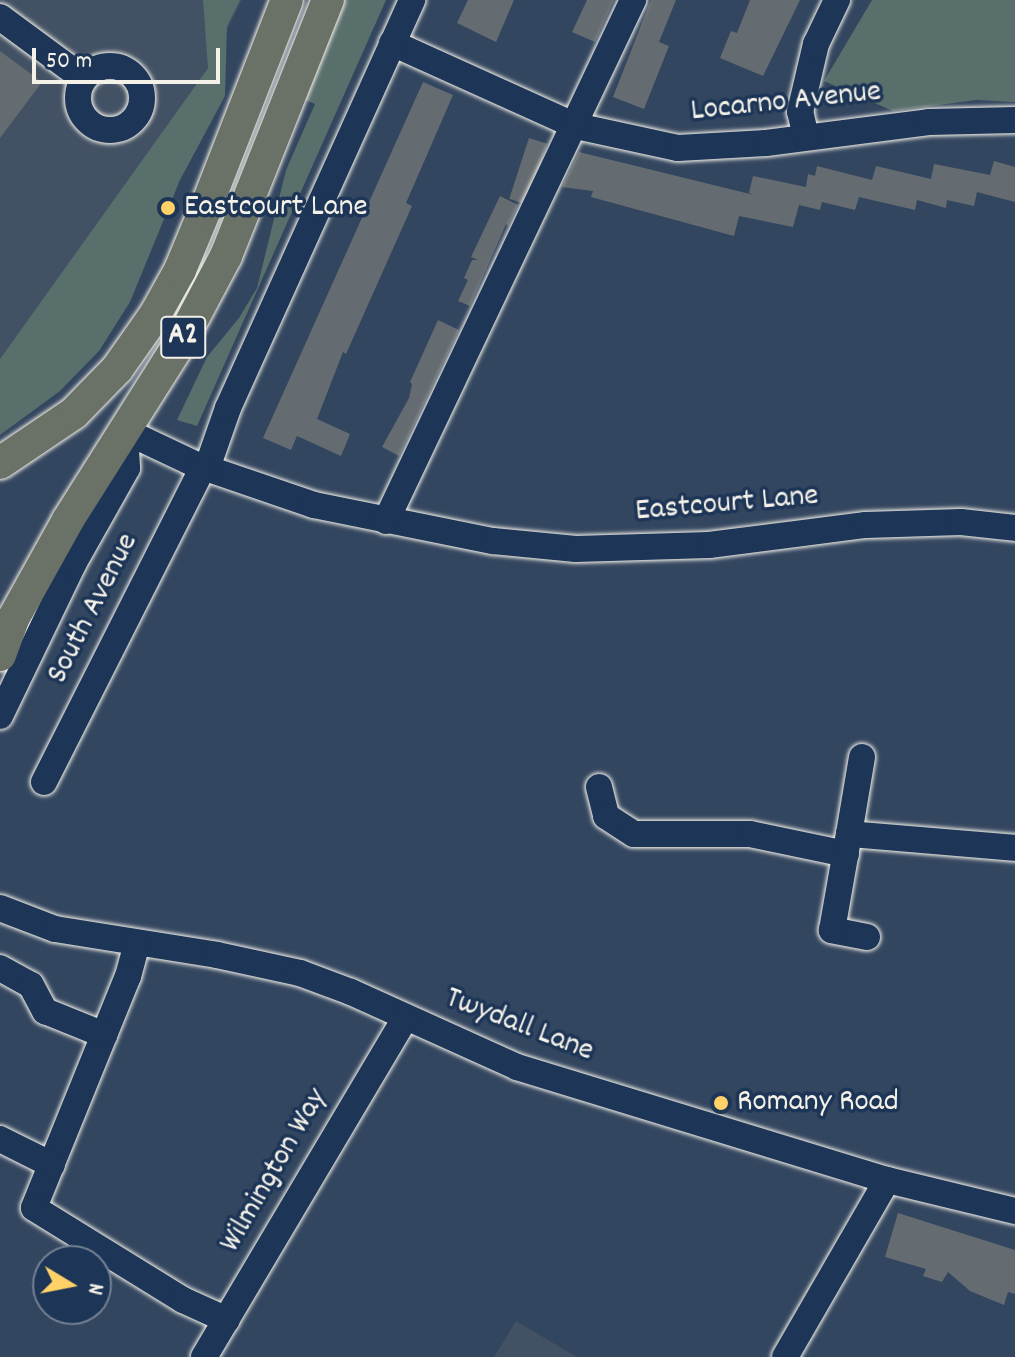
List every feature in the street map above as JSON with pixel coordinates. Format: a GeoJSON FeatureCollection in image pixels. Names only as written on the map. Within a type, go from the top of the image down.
{"type":"FeatureCollection","features":[{"type":"Feature","properties":{"kind":"main road","name":"A2"},"geometry":{"type":"LineString","coordinates":[[0,463],[74,413],[117,369],[155,315],[200,222],[287,0]]}},
{"type":"Feature","properties":{"kind":"main road","name":"A2"},"geometry":{"type":"LineString","coordinates":[[0,655],[13,619],[68,520],[181,341],[226,256],[328,0]]}},
{"type":"Feature","properties":{"kind":"street","name":"South Avenue"},"geometry":{"type":"LineString","coordinates":[[44,782],[205,468],[228,408],[412,0]]}},
{"type":"Feature","properties":{"kind":"street"},"geometry":{"type":"LineString","coordinates":[[386,521],[576,126],[633,0]]}},
{"type":"Feature","properties":{"kind":"street"},"geometry":{"type":"LineString","coordinates":[[806,137],[800,112],[806,85],[816,44],[837,0]]}},
{"type":"Feature","properties":{"kind":"street"},"geometry":{"type":"LineString","coordinates":[[0,17],[84,79]]}},
{"type":"Feature","properties":{"kind":"street","name":"Locarno Avenue"},"geometry":{"type":"LineString","coordinates":[[392,43],[576,126],[678,148],[929,122],[1015,120]]}},
{"type":"Feature","properties":{"kind":"street","name":"Eastcourt Lane"},"geometry":{"type":"LineString","coordinates":[[125,431],[205,468],[314,505],[493,541],[576,549],[709,545],[866,525],[961,522],[1015,528]]}},
{"type":"Feature","properties":{"kind":"street"},"geometry":{"type":"LineString","coordinates":[[0,716],[73,564],[127,468],[125,431]]}},
{"type":"Feature","properties":{"kind":"street"},"geometry":{"type":"LineString","coordinates":[[862,757],[832,930],[867,937]]}},
{"type":"Feature","properties":{"kind":"street"},"geometry":{"type":"LineString","coordinates":[[599,787],[606,816],[634,834],[750,834],[847,844],[1015,848]]}},
{"type":"Feature","properties":{"kind":"street","name":"Twydall Lane"},"geometry":{"type":"LineString","coordinates":[[0,908],[55,929],[217,955],[300,973],[351,992],[517,1067],[887,1180],[1015,1211]]}},
{"type":"Feature","properties":{"kind":"street"},"geometry":{"type":"LineString","coordinates":[[137,943],[104,1035],[34,1208],[183,1300],[227,1320]]}},
{"type":"Feature","properties":{"kind":"street"},"geometry":{"type":"LineString","coordinates":[[0,968],[31,985],[45,1011],[104,1035]]}},
{"type":"Feature","properties":{"kind":"street","name":"Wilmington Way"},"geometry":{"type":"LineString","coordinates":[[204,1357],[405,1018]]}},
{"type":"Feature","properties":{"kind":"street"},"geometry":{"type":"LineString","coordinates":[[0,1139],[52,1165]]}},
{"type":"Feature","properties":{"kind":"street"},"geometry":{"type":"LineString","coordinates":[[785,1357],[887,1180]]}},
{"type":"Feature","properties":{"kind":"shaded area"},"geometry":{"type":"Polygon","coordinates":[[[0,0],[242,0],[208,68],[0,359],[0,0]]]}},
{"type":"Feature","properties":{"kind":"shaded area"},"geometry":{"type":"Polygon","coordinates":[[[516,1321],[577,1357],[494,1357],[516,1321]]]}},
{"type":"Feature","properties":{"kind":"green space"},"geometry":{"type":"Polygon","coordinates":[[[203,0],[240,0],[227,26],[225,96],[180,180],[130,302],[99,351],[60,391],[0,435],[0,359],[208,68],[203,0]]]}},
{"type":"Feature","properties":{"kind":"green space"},"geometry":{"type":"Polygon","coordinates":[[[336,0],[386,0],[197,426],[177,420],[207,357],[239,318],[257,288],[286,170],[315,104],[301,98],[336,0]]]}},
{"type":"Feature","properties":{"kind":"green space"},"geometry":{"type":"Polygon","coordinates":[[[872,0],[1015,0],[1015,102],[976,100],[893,111],[824,81],[872,0]]]}},
{"type":"Feature","properties":{"kind":"building"},"geometry":{"type":"Polygon","coordinates":[[[468,0],[514,0],[496,42],[457,23],[468,0]]]}},
{"type":"Feature","properties":{"kind":"building"},"geometry":{"type":"Polygon","coordinates":[[[587,0],[614,0],[595,42],[572,32],[587,0]]]}},
{"type":"Feature","properties":{"kind":"building"},"geometry":{"type":"Polygon","coordinates":[[[651,0],[676,0],[659,42],[669,46],[644,109],[613,97],[651,0]]]}},
{"type":"Feature","properties":{"kind":"building"},"geometry":{"type":"Polygon","coordinates":[[[750,0],[800,0],[763,76],[720,58],[731,31],[737,33],[750,0]]]}},
{"type":"Feature","properties":{"kind":"building"},"geometry":{"type":"Polygon","coordinates":[[[0,51],[42,82],[0,138],[0,51]]]}},
{"type":"Feature","properties":{"kind":"building"},"geometry":{"type":"Polygon","coordinates":[[[423,82],[453,95],[406,203],[412,206],[346,354],[343,352],[317,419],[350,434],[341,456],[297,436],[291,450],[263,438],[423,82]]]}},
{"type":"Feature","properties":{"kind":"building"},"geometry":{"type":"Polygon","coordinates":[[[529,138],[547,144],[527,205],[509,199],[529,138]]]}},
{"type":"Feature","properties":{"kind":"building"},"geometry":{"type":"Polygon","coordinates":[[[579,152],[754,195],[749,193],[753,176],[806,187],[808,174],[815,176],[817,166],[872,180],[876,166],[931,179],[934,164],[990,175],[994,161],[1015,167],[1015,202],[977,192],[974,206],[947,200],[946,208],[917,200],[915,210],[859,197],[855,210],[822,202],[820,210],[799,205],[793,227],[739,216],[734,236],[591,197],[593,191],[562,187],[579,152]]]}},
{"type":"Feature","properties":{"kind":"building"},"geometry":{"type":"Polygon","coordinates":[[[500,196],[518,205],[508,226],[506,224],[470,306],[458,301],[468,280],[464,278],[472,260],[478,260],[471,257],[500,196]]]}},
{"type":"Feature","properties":{"kind":"building"},"geometry":{"type":"Polygon","coordinates":[[[438,320],[459,330],[399,456],[382,447],[409,398],[410,382],[438,320]]]}},
{"type":"Feature","properties":{"kind":"building"},"geometry":{"type":"Polygon","coordinates":[[[898,1213],[1015,1250],[1015,1294],[1008,1292],[1004,1305],[970,1291],[948,1272],[942,1282],[923,1276],[926,1269],[885,1257],[898,1213]]]}},
{"type":"Feature","properties":{"kind":"place","name":"Eastcourt Lane"},"geometry":{"type":"Point","coordinates":[168,208]}},
{"type":"Feature","properties":{"kind":"place","name":"Romany Road"},"geometry":{"type":"Point","coordinates":[721,1103]}}]}
